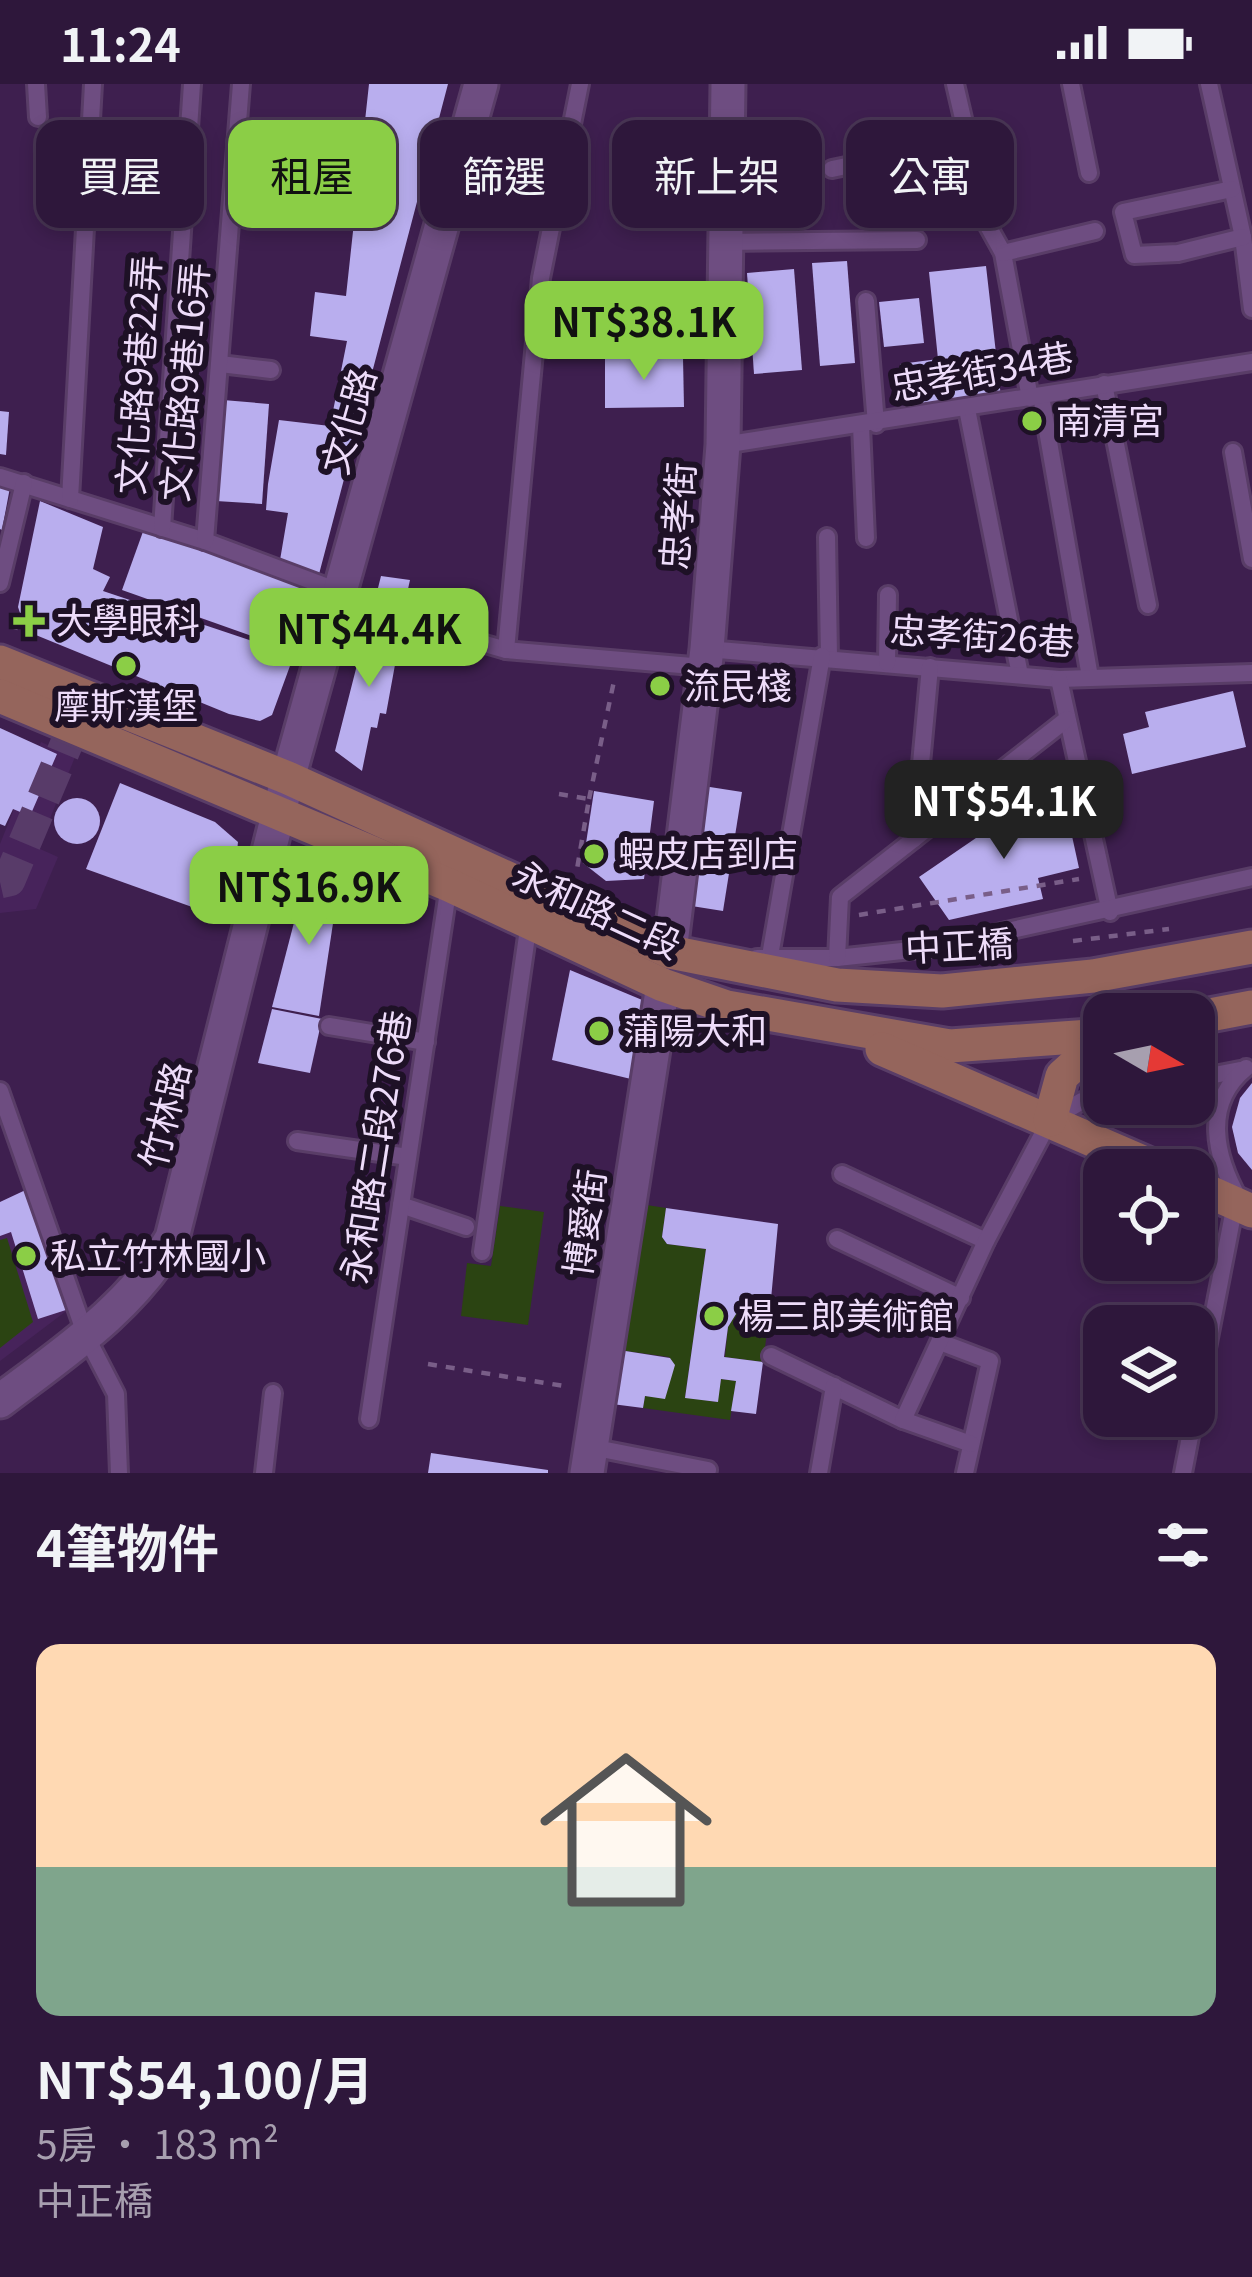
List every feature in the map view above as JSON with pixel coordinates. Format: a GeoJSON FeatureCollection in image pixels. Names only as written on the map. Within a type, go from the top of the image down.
{"type":"FeatureCollection","features":[{"type":"Feature","properties":{"kind":"main road","name":"永和路二段"},"geometry":{"type":"LineString","coordinates":[[0,662],[283,795],[449,885],[663,986],[727,1006],[838,1030]]}},
{"type":"Feature","properties":{"kind":"main road","name":"永和路二段"},"geometry":{"type":"LineString","coordinates":[[0,696],[283,795],[571,906],[670,952]]}},
{"type":"Feature","properties":{"kind":"main road","name":"中正橋"},"geometry":{"type":"LineString","coordinates":[[670,952],[837,985],[942,991],[1093,976],[1252,947]]}},
{"type":"Feature","properties":{"kind":"main road"},"geometry":{"type":"LineString","coordinates":[[1215,1014],[1252,1007]]}},
{"type":"Feature","properties":{"kind":"main road"},"geometry":{"type":"LineString","coordinates":[[838,1030],[950,1046],[1083,1038]]}},
{"type":"Feature","properties":{"kind":"main road"},"geometry":{"type":"LineString","coordinates":[[838,1030],[1115,1149]]}},
{"type":"Feature","properties":{"kind":"main road"},"geometry":{"type":"LineString","coordinates":[[1051,1120],[1062,1076],[1083,1056]]}},
{"type":"Feature","properties":{"kind":"main road"},"geometry":{"type":"LineString","coordinates":[[1215,1195],[1243,1208]]}},
{"type":"Feature","properties":{"kind":"street","name":"文化路"},"geometry":{"type":"LineString","coordinates":[[283,795],[482,84]]}},
{"type":"Feature","properties":{"kind":"street","name":"忠孝街"},"geometry":{"type":"LineString","coordinates":[[670,952],[705,658],[723,445],[728,84]]}},
{"type":"Feature","properties":{"kind":"street","name":"竹林路"},"geometry":{"type":"LineString","coordinates":[[0,1401],[86,1336],[152,1272],[172,1238],[283,795]]}},
{"type":"Feature","properties":{"kind":"street","name":"博愛街"},"geometry":{"type":"LineString","coordinates":[[589,1460],[663,986]]}},
{"type":"Feature","properties":{"kind":"lane"},"geometry":{"type":"LineString","coordinates":[[36,84],[38,117]]}},
{"type":"Feature","properties":{"kind":"lane"},"geometry":{"type":"LineString","coordinates":[[70,499],[93,84]]}},
{"type":"Feature","properties":{"kind":"lane","name":"文化路9巷22弄"},"geometry":{"type":"LineString","coordinates":[[161,528],[192,84]]}},
{"type":"Feature","properties":{"kind":"lane","name":"文化路9巷16弄"},"geometry":{"type":"LineString","coordinates":[[239,120],[242,84]]}},
{"type":"Feature","properties":{"kind":"lane"},"geometry":{"type":"LineString","coordinates":[[506,650],[541,278],[580,84]]}},
{"type":"Feature","properties":{"kind":"lane"},"geometry":{"type":"LineString","coordinates":[[962,120],[956,86],[976,84]]}},
{"type":"Feature","properties":{"kind":"lane"},"geometry":{"type":"LineString","coordinates":[[1071,84],[1088,172]]}},
{"type":"Feature","properties":{"kind":"lane"},"geometry":{"type":"LineString","coordinates":[[1208,84],[1243,237],[1252,309]]}},
{"type":"Feature","properties":{"kind":"lane"},"geometry":{"type":"LineString","coordinates":[[832,170],[846,167]]}},
{"type":"Feature","properties":{"kind":"lane"},"geometry":{"type":"LineString","coordinates":[[1232,188],[1124,212],[1134,256],[1178,253],[1243,237]]}},
{"type":"Feature","properties":{"kind":"lane","name":"文化路9巷16弄"},"geometry":{"type":"LineString","coordinates":[[205,542],[230,228]]}},
{"type":"Feature","properties":{"kind":"lane"},"geometry":{"type":"LineString","coordinates":[[989,228],[1003,253],[1036,397],[1090,677]]}},
{"type":"Feature","properties":{"kind":"lane"},"geometry":{"type":"LineString","coordinates":[[1003,253],[1095,231]]}},
{"type":"Feature","properties":{"kind":"lane"},"geometry":{"type":"LineString","coordinates":[[726,242],[917,240]]}},
{"type":"Feature","properties":{"kind":"lane"},"geometry":{"type":"LineString","coordinates":[[866,301],[866,538]]}},
{"type":"Feature","properties":{"kind":"lane","name":"忠孝街34巷"},"geometry":{"type":"LineString","coordinates":[[723,445],[1104,384],[1166,380],[1252,362]]}},
{"type":"Feature","properties":{"kind":"lane"},"geometry":{"type":"LineString","coordinates":[[220,364],[271,370]]}},
{"type":"Feature","properties":{"kind":"lane"},"geometry":{"type":"LineString","coordinates":[[1104,384],[1148,605]]}},
{"type":"Feature","properties":{"kind":"lane"},"geometry":{"type":"LineString","coordinates":[[967,409],[1020,675]]}},
{"type":"Feature","properties":{"kind":"lane"},"geometry":{"type":"LineString","coordinates":[[1233,452],[1252,559]]}},
{"type":"Feature","properties":{"kind":"lane","name":"忠孝街26巷"},"geometry":{"type":"LineString","coordinates":[[0,477],[205,542],[340,597],[506,650],[618,658],[826,657],[1059,679],[1252,673]]}},
{"type":"Feature","properties":{"kind":"lane"},"geometry":{"type":"LineString","coordinates":[[0,583],[23,482]]}},
{"type":"Feature","properties":{"kind":"lane"},"geometry":{"type":"LineString","coordinates":[[770,956],[826,657],[827,538]]}},
{"type":"Feature","properties":{"kind":"lane"},"geometry":{"type":"LineString","coordinates":[[887,663],[888,595]]}},
{"type":"Feature","properties":{"kind":"lane"},"geometry":{"type":"LineString","coordinates":[[914,839],[930,667]]}},
{"type":"Feature","properties":{"kind":"lane"},"geometry":{"type":"LineString","coordinates":[[1059,679],[1110,912]]}},
{"type":"Feature","properties":{"kind":"lane"},"geometry":{"type":"LineString","coordinates":[[837,958],[840,896],[1067,719]]}},
{"type":"Feature","properties":{"kind":"lane"},"geometry":{"type":"LineString","coordinates":[[713,962],[770,956],[837,958],[930,948],[1110,912],[1252,877]]}},
{"type":"Feature","properties":{"kind":"lane","name":"永和路二段276巷"},"geometry":{"type":"LineString","coordinates":[[369,1419],[449,885]]}},
{"type":"Feature","properties":{"kind":"lane"},"geometry":{"type":"LineString","coordinates":[[482,1252],[529,922]]}},
{"type":"Feature","properties":{"kind":"lane"},"geometry":{"type":"LineString","coordinates":[[328,1027],[426,1042]]}},
{"type":"Feature","properties":{"kind":"lane"},"geometry":{"type":"LineString","coordinates":[[1215,1074],[1249,1068]]}},
{"type":"Feature","properties":{"kind":"lane"},"geometry":{"type":"LineString","coordinates":[[1215,1327],[1243,1208],[1226,1172],[1216,1129],[1222,1093],[1249,1068]]}},
{"type":"Feature","properties":{"kind":"lane"},"geometry":{"type":"LineString","coordinates":[[0,1091],[86,1336],[116,1394],[119,1473]]}},
{"type":"Feature","properties":{"kind":"lane"},"geometry":{"type":"LineString","coordinates":[[904,1420],[986,1241],[1051,1120],[1083,1101]]}},
{"type":"Feature","properties":{"kind":"lane"},"geometry":{"type":"LineString","coordinates":[[297,1141],[408,1156]]}},
{"type":"Feature","properties":{"kind":"lane"},"geometry":{"type":"LineString","coordinates":[[842,1174],[986,1241]]}},
{"type":"Feature","properties":{"kind":"lane"},"geometry":{"type":"LineString","coordinates":[[401,1205],[466,1227]]}},
{"type":"Feature","properties":{"kind":"lane"},"geometry":{"type":"LineString","coordinates":[[837,1239],[961,1298]]}},
{"type":"Feature","properties":{"kind":"lane"},"geometry":{"type":"LineString","coordinates":[[940,1342],[990,1361],[965,1473]]}},
{"type":"Feature","properties":{"kind":"lane"},"geometry":{"type":"LineString","coordinates":[[771,1356],[904,1420],[971,1444]]}},
{"type":"Feature","properties":{"kind":"lane"},"geometry":{"type":"LineString","coordinates":[[819,1473],[834,1386]]}},
{"type":"Feature","properties":{"kind":"lane"},"geometry":{"type":"LineString","coordinates":[[264,1473],[273,1394]]}},
{"type":"Feature","properties":{"kind":"lane"},"geometry":{"type":"LineString","coordinates":[[1183,1473],[1190,1437]]}},
{"type":"Feature","properties":{"kind":"lane"},"geometry":{"type":"LineString","coordinates":[[589,1460],[708,1470]]}},
{"type":"Feature","properties":{"kind":"path"},"geometry":{"type":"LineString","coordinates":[[571,906],[618,658]]}},
{"type":"Feature","properties":{"kind":"path"},"geometry":{"type":"LineString","coordinates":[[559,794],[589,799]]}},
{"type":"Feature","properties":{"kind":"path"},"geometry":{"type":"LineString","coordinates":[[839,918],[1102,875]]}},
{"type":"Feature","properties":{"kind":"path"},"geometry":{"type":"LineString","coordinates":[[428,1364],[599,1392]]}},
{"type":"Feature","properties":{"kind":"shaded area"},"geometry":{"type":"Polygon","coordinates":[[[41,742],[75,757],[38,848],[58,857],[36,909],[0,913],[0,844],[41,742]]]}},
{"type":"Feature","properties":{"kind":"shaded area","name":"私立竹林國小"},"geometry":{"type":"Polygon","coordinates":[[[32,1187],[69,1309],[0,1361],[0,1202],[32,1187]]]}},
{"type":"Feature","properties":{"kind":"green space"},"geometry":{"type":"Polygon","coordinates":[[[640,1204],[666,1208],[662,1237],[667,1244],[706,1249],[685,1397],[717,1402],[721,1379],[736,1381],[730,1420],[643,1408],[645,1396],[665,1398],[674,1365],[669,1357],[619,1350],[640,1204]]]}},
{"type":"Feature","properties":{"kind":"green space"},"geometry":{"type":"Polygon","coordinates":[[[500,1206],[544,1212],[528,1325],[461,1316],[467,1263],[491,1266],[500,1206]]]}},
{"type":"Feature","properties":{"kind":"green space"},"geometry":{"type":"Polygon","coordinates":[[[7,1238],[33,1322],[0,1348],[0,1240],[7,1238]]]}},
{"type":"Feature","properties":{"kind":"green space"},"geometry":{"type":"Polygon","coordinates":[[[741,1306],[770,1310],[763,1362],[725,1357],[728,1327],[741,1306]]]}},
{"type":"Feature","properties":{"kind":"building"},"geometry":{"type":"Polygon","coordinates":[[[369,84],[448,84],[439,120],[420,120],[420,190],[318,578],[279,566],[288,513],[266,510],[268,484],[279,420],[330,426],[347,341],[310,336],[315,292],[346,296],[353,228],[396,228],[396,120],[365,120],[369,84]]]}},
{"type":"Feature","properties":{"kind":"building"},"geometry":{"type":"Polygon","coordinates":[[[847,261],[855,363],[820,366],[812,263],[847,261]]]}},
{"type":"Feature","properties":{"kind":"building"},"geometry":{"type":"Polygon","coordinates":[[[986,266],[1001,397],[906,408],[900,364],[938,359],[929,272],[986,266]]]}},
{"type":"Feature","properties":{"kind":"building"},"geometry":{"type":"Polygon","coordinates":[[[794,269],[802,370],[754,374],[747,273],[794,269]]]}},
{"type":"Feature","properties":{"kind":"building"},"geometry":{"type":"Polygon","coordinates":[[[919,298],[924,343],[884,347],[879,302],[919,298]]]}},
{"type":"Feature","properties":{"kind":"building"},"geometry":{"type":"Polygon","coordinates":[[[683,358],[684,407],[605,408],[605,359],[683,358]]]}},
{"type":"Feature","properties":{"kind":"building"},"geometry":{"type":"Polygon","coordinates":[[[223,400],[269,404],[262,504],[216,501],[223,400]]]}},
{"type":"Feature","properties":{"kind":"building"},"geometry":{"type":"Polygon","coordinates":[[[0,411],[9,412],[6,455],[0,454],[0,411]]]}},
{"type":"Feature","properties":{"kind":"building"},"geometry":{"type":"Polygon","coordinates":[[[0,480],[11,482],[2,530],[0,529],[0,480]]]}},
{"type":"Feature","properties":{"kind":"building"},"geometry":{"type":"Polygon","coordinates":[[[40,501],[103,527],[93,569],[110,577],[103,591],[294,655],[272,715],[260,721],[229,714],[26,631],[18,607],[40,501]]]}},
{"type":"Feature","properties":{"kind":"building"},"geometry":{"type":"Polygon","coordinates":[[[145,526],[317,586],[294,651],[122,590],[145,526]]]}},
{"type":"Feature","properties":{"kind":"building"},"geometry":{"type":"Polygon","coordinates":[[[381,576],[410,580],[402,616],[373,608],[381,576]]]}},
{"type":"Feature","properties":{"kind":"building"},"geometry":{"type":"Polygon","coordinates":[[[370,614],[389,618],[387,629],[401,632],[386,714],[380,713],[377,728],[371,727],[362,771],[335,751],[370,614]]]}},
{"type":"Feature","properties":{"kind":"building"},"geometry":{"type":"Polygon","coordinates":[[[1233,691],[1246,747],[1132,774],[1123,734],[1149,727],[1145,712],[1233,691]]]}},
{"type":"Feature","properties":{"kind":"building"},"geometry":{"type":"Polygon","coordinates":[[[0,728],[57,754],[30,816],[13,809],[5,826],[0,824],[0,728]]]}},
{"type":"Feature","properties":{"kind":"building"},"geometry":{"type":"Polygon","coordinates":[[[120,783],[215,822],[238,842],[234,878],[220,917],[86,869],[120,783]]]}},
{"type":"Feature","properties":{"kind":"building"},"geometry":{"type":"Polygon","coordinates":[[[697,785],[742,792],[723,911],[679,904],[697,785]]]}},
{"type":"Feature","properties":{"kind":"building"},"geometry":{"type":"Polygon","coordinates":[[[594,791],[654,801],[644,879],[606,881],[583,863],[594,791]]]}},
{"type":"Feature","properties":{"kind":"building"},"geometry":{"type":"Polygon","coordinates":[[[77,798],[93,805],[100,821],[93,837],[77,844],[61,837],[54,821],[61,805],[77,798]]]}},
{"type":"Feature","properties":{"kind":"building"},"geometry":{"type":"Polygon","coordinates":[[[1017,803],[1041,810],[1065,804],[1079,868],[1038,878],[1043,899],[949,920],[919,877],[992,827],[989,809],[1017,803]]]}},
{"type":"Feature","properties":{"kind":"building"},"geometry":{"type":"Polygon","coordinates":[[[316,874],[340,877],[319,1016],[272,1007],[303,888],[316,874]]]}},
{"type":"Feature","properties":{"kind":"building","name":"蒲陽大和"},"geometry":{"type":"Polygon","coordinates":[[[570,970],[647,1002],[631,1079],[552,1060],[570,970]]]}},
{"type":"Feature","properties":{"kind":"building"},"geometry":{"type":"Polygon","coordinates":[[[272,1009],[322,1019],[310,1073],[258,1063],[272,1009]]]}},
{"type":"Feature","properties":{"kind":"building"},"geometry":{"type":"Polygon","coordinates":[[[1252,1083],[1252,1170],[1238,1153],[1232,1127],[1240,1098],[1252,1083]]]}},
{"type":"Feature","properties":{"kind":"building"},"geometry":{"type":"Polygon","coordinates":[[[32,1187],[69,1309],[38,1319],[11,1232],[0,1236],[0,1202],[32,1187]]]}},
{"type":"Feature","properties":{"kind":"building"},"geometry":{"type":"Polygon","coordinates":[[[666,1208],[778,1224],[770,1310],[741,1306],[728,1327],[724,1357],[763,1362],[756,1414],[731,1411],[736,1381],[721,1379],[718,1402],[685,1398],[706,1249],[667,1244],[662,1237],[666,1208]]]}},
{"type":"Feature","properties":{"kind":"building"},"geometry":{"type":"Polygon","coordinates":[[[619,1350],[670,1358],[675,1365],[665,1399],[645,1396],[643,1408],[612,1404],[619,1350]]]}},
{"type":"Feature","properties":{"kind":"building"},"geometry":{"type":"Polygon","coordinates":[[[431,1453],[548,1470],[548,1473],[428,1473],[431,1453]]]}},
{"type":"Feature","properties":{"kind":"tunnel"},"geometry":{"type":"LineString","coordinates":[[0,882],[9,880],[74,726]]}},
{"type":"Feature","properties":{"kind":"place","name":"南清宮"},"geometry":{"type":"Point","coordinates":[1032,421]}},
{"type":"Feature","properties":{"kind":"place","name":"大學眼科"},"geometry":{"type":"Point","coordinates":[29,621]}},
{"type":"Feature","properties":{"kind":"place","name":"摩斯漢堡"},"geometry":{"type":"Point","coordinates":[126,666]}},
{"type":"Feature","properties":{"kind":"place","name":"流民棧"},"geometry":{"type":"Point","coordinates":[660,686]}},
{"type":"Feature","properties":{"kind":"place","name":"蝦皮店到店"},"geometry":{"type":"Point","coordinates":[594,854]}},
{"type":"Feature","properties":{"kind":"place","name":"蒲陽大和"},"geometry":{"type":"Point","coordinates":[599,1031]}},
{"type":"Feature","properties":{"kind":"place","name":"私立竹林國小"},"geometry":{"type":"Point","coordinates":[26,1256]}},
{"type":"Feature","properties":{"kind":"place","name":"楊三郎美術館"},"geometry":{"type":"Point","coordinates":[714,1316]}}]}
